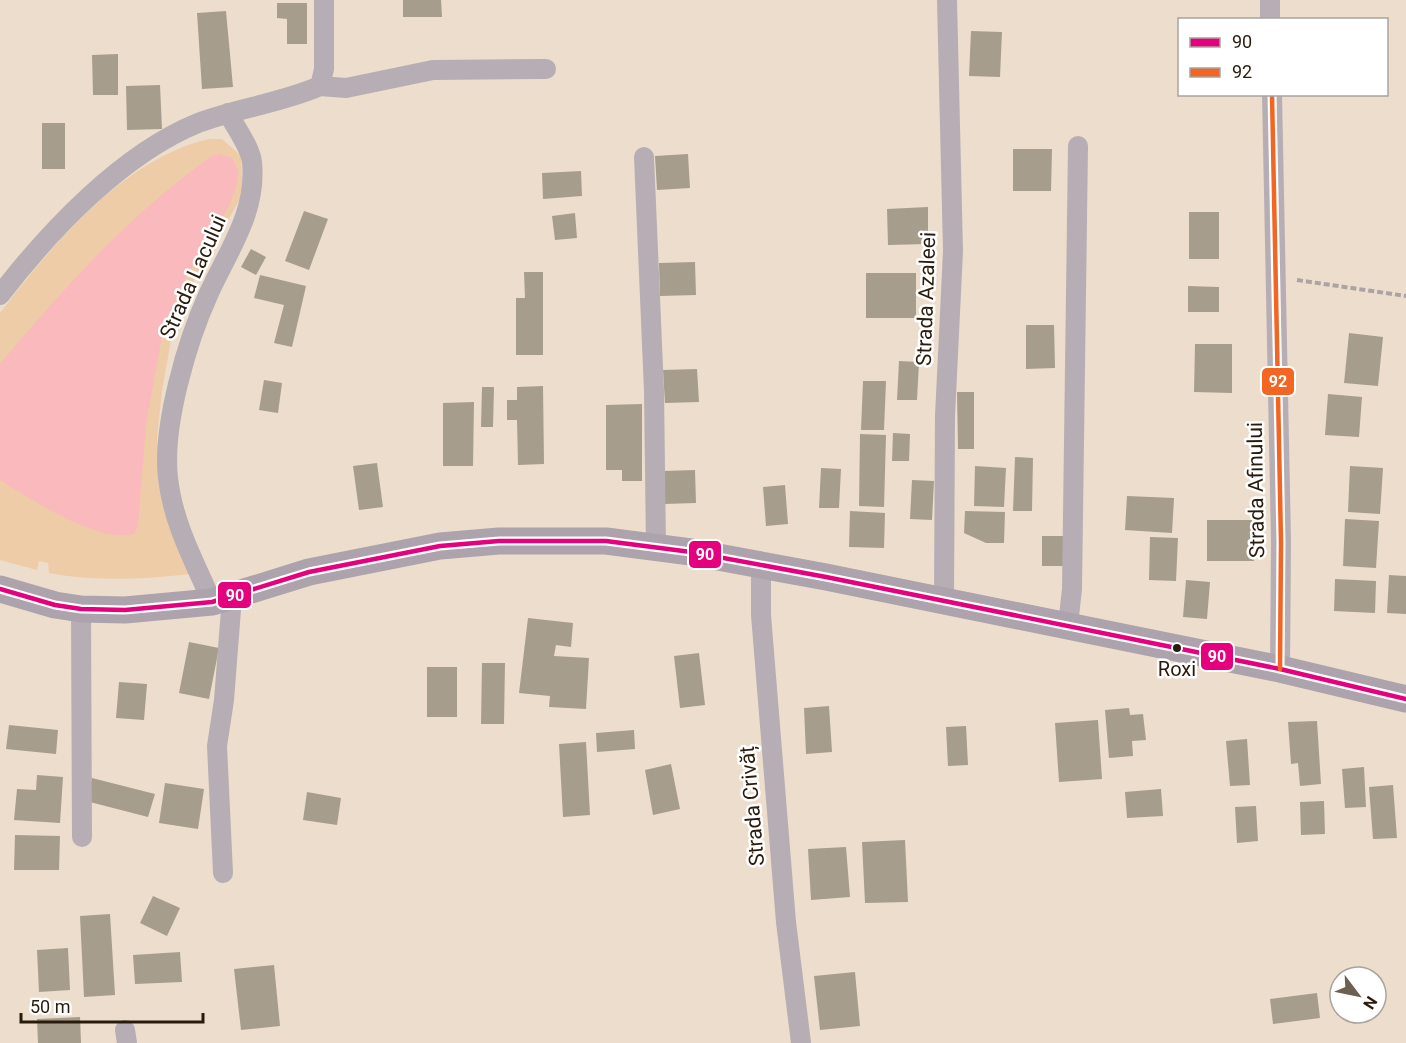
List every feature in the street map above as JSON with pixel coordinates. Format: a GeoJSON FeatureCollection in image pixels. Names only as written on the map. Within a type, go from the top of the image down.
{"type":"FeatureCollection","features":[{"type":"Feature","properties":{"kind":"main road"},"geometry":{"type":"LineString","coordinates":[[0,589],[55,605],[81,609],[125,610],[222,599],[309,572],[440,546],[499,541],[567,540],[656,547],[761,564],[1280,669],[1406,699]]}},
{"type":"Feature","properties":{"kind":"street"},"geometry":{"type":"LineString","coordinates":[[320,86],[324,69],[324,0]]}},
{"type":"Feature","properties":{"kind":"street","name":"Strada Azaleei"},"geometry":{"type":"LineString","coordinates":[[944,600],[945,416],[953,251],[947,0]]}},
{"type":"Feature","properties":{"kind":"street"},"geometry":{"type":"LineString","coordinates":[[1270,0],[1270,18]]}},
{"type":"Feature","properties":{"kind":"street"},"geometry":{"type":"LineString","coordinates":[[0,295],[22,266],[79,208],[152,146],[196,124],[228,113],[271,103],[320,86],[346,87],[433,70],[546,69]]}},
{"type":"Feature","properties":{"kind":"street","name":"Strada Afinului"},"geometry":{"type":"LineString","coordinates":[[1272,96],[1281,542],[1280,669]]}},
{"type":"Feature","properties":{"kind":"street","name":"Strada Lacului"},"geometry":{"type":"LineString","coordinates":[[222,599],[176,522],[168,476],[171,421],[186,351],[208,293],[245,222],[253,187],[251,159],[228,113]]}},
{"type":"Feature","properties":{"kind":"street"},"geometry":{"type":"LineString","coordinates":[[1068,625],[1072,589],[1078,146]]}},
{"type":"Feature","properties":{"kind":"street"},"geometry":{"type":"LineString","coordinates":[[644,157],[654,392],[656,547]]}},
{"type":"Feature","properties":{"kind":"street","name":"Strada Crivăț"},"geometry":{"type":"LineString","coordinates":[[761,564],[761,615],[786,922],[801,1043]]}},
{"type":"Feature","properties":{"kind":"street"},"geometry":{"type":"LineString","coordinates":[[222,599],[224,700],[217,746],[223,873]]}},
{"type":"Feature","properties":{"kind":"street"},"geometry":{"type":"LineString","coordinates":[[81,609],[82,837]]}},
{"type":"Feature","properties":{"kind":"path"},"geometry":{"type":"LineString","coordinates":[[1276,277],[1406,296]]}},
{"type":"Feature","properties":{"kind":"shaded area"},"geometry":{"type":"Polygon","coordinates":[[[209,139],[222,139],[241,156],[243,194],[196,276],[174,323],[162,391],[157,437],[161,481],[192,574],[138,578],[85,578],[49,573],[48,563],[39,561],[37,570],[0,560],[0,313],[66,234],[119,185],[148,165],[178,149],[209,139]]]}},
{"type":"Feature","properties":{"kind":"shaded area"},"geometry":{"type":"Polygon","coordinates":[[[219,154],[232,158],[238,170],[237,184],[229,206],[186,277],[164,325],[146,424],[138,525],[134,534],[119,535],[84,526],[46,508],[0,480],[0,364],[49,307],[126,227],[182,178],[212,156],[219,154]]]}},
{"type":"Feature","properties":{"kind":"building"},"geometry":{"type":"Polygon","coordinates":[[[403,0],[441,0],[442,17],[403,17],[403,0]]]}},
{"type":"Feature","properties":{"kind":"building"},"geometry":{"type":"Polygon","coordinates":[[[277,3],[307,3],[307,44],[287,44],[287,19],[277,18],[277,3]]]}},
{"type":"Feature","properties":{"kind":"building"},"geometry":{"type":"Polygon","coordinates":[[[226,11],[233,87],[202,89],[197,13],[226,11]]]}},
{"type":"Feature","properties":{"kind":"building"},"geometry":{"type":"Polygon","coordinates":[[[971,31],[1002,32],[1000,77],[969,76],[971,31]]]}},
{"type":"Feature","properties":{"kind":"building"},"geometry":{"type":"Polygon","coordinates":[[[118,54],[118,95],[93,95],[92,55],[118,54]]]}},
{"type":"Feature","properties":{"kind":"building"},"geometry":{"type":"Polygon","coordinates":[[[160,85],[162,129],[127,130],[126,86],[160,85]]]}},
{"type":"Feature","properties":{"kind":"building"},"geometry":{"type":"Polygon","coordinates":[[[42,123],[65,123],[65,169],[42,169],[42,123]]]}},
{"type":"Feature","properties":{"kind":"building"},"geometry":{"type":"Polygon","coordinates":[[[1013,149],[1052,149],[1051,191],[1013,191],[1013,149]]]}},
{"type":"Feature","properties":{"kind":"building"},"geometry":{"type":"Polygon","coordinates":[[[688,154],[690,188],[657,190],[655,156],[688,154]]]}},
{"type":"Feature","properties":{"kind":"building"},"geometry":{"type":"Polygon","coordinates":[[[581,171],[582,196],[543,199],[542,173],[581,171]]]}},
{"type":"Feature","properties":{"kind":"building"},"geometry":{"type":"Polygon","coordinates":[[[928,207],[928,244],[888,245],[887,209],[928,207]]]}},
{"type":"Feature","properties":{"kind":"building"},"geometry":{"type":"Polygon","coordinates":[[[304,211],[328,219],[309,270],[285,261],[304,211]]]}},
{"type":"Feature","properties":{"kind":"building"},"geometry":{"type":"Polygon","coordinates":[[[1189,212],[1219,212],[1219,259],[1189,259],[1189,212]]]}},
{"type":"Feature","properties":{"kind":"building"},"geometry":{"type":"Polygon","coordinates":[[[575,213],[577,238],[555,240],[552,216],[575,213]]]}},
{"type":"Feature","properties":{"kind":"building"},"geometry":{"type":"Polygon","coordinates":[[[251,249],[266,257],[256,275],[241,267],[251,249]]]}},
{"type":"Feature","properties":{"kind":"building"},"geometry":{"type":"Polygon","coordinates":[[[695,262],[696,295],[660,296],[659,263],[695,262]]]}},
{"type":"Feature","properties":{"kind":"building"},"geometry":{"type":"Polygon","coordinates":[[[524,272],[543,272],[543,355],[516,355],[516,298],[525,298],[524,272]]]}},
{"type":"Feature","properties":{"kind":"building"},"geometry":{"type":"Polygon","coordinates":[[[866,273],[916,273],[916,318],[866,318],[866,273]]]}},
{"type":"Feature","properties":{"kind":"building"},"geometry":{"type":"Polygon","coordinates":[[[260,275],[306,286],[292,347],[274,343],[284,305],[254,298],[260,275]]]}},
{"type":"Feature","properties":{"kind":"building"},"geometry":{"type":"Polygon","coordinates":[[[1188,286],[1219,287],[1219,312],[1188,312],[1188,286]]]}},
{"type":"Feature","properties":{"kind":"building"},"geometry":{"type":"Polygon","coordinates":[[[1026,325],[1054,325],[1055,368],[1026,369],[1026,325]]]}},
{"type":"Feature","properties":{"kind":"building"},"geometry":{"type":"Polygon","coordinates":[[[1349,333],[1383,337],[1378,386],[1344,383],[1349,333]]]}},
{"type":"Feature","properties":{"kind":"building"},"geometry":{"type":"Polygon","coordinates":[[[1195,344],[1232,344],[1232,393],[1194,392],[1195,344]]]}},
{"type":"Feature","properties":{"kind":"building"},"geometry":{"type":"Polygon","coordinates":[[[899,361],[919,362],[917,400],[897,400],[899,361]]]}},
{"type":"Feature","properties":{"kind":"building"},"geometry":{"type":"Polygon","coordinates":[[[697,369],[699,402],[665,403],[663,370],[697,369]]]}},
{"type":"Feature","properties":{"kind":"building"},"geometry":{"type":"Polygon","coordinates":[[[264,380],[282,383],[278,413],[259,410],[264,380]]]}},
{"type":"Feature","properties":{"kind":"building"},"geometry":{"type":"Polygon","coordinates":[[[863,381],[886,381],[884,430],[861,430],[863,381]]]}},
{"type":"Feature","properties":{"kind":"building"},"geometry":{"type":"Polygon","coordinates":[[[543,386],[544,464],[518,465],[517,420],[507,420],[507,400],[517,400],[517,387],[543,386]]]}},
{"type":"Feature","properties":{"kind":"building"},"geometry":{"type":"Polygon","coordinates":[[[482,387],[494,387],[493,427],[481,427],[482,387]]]}},
{"type":"Feature","properties":{"kind":"building"},"geometry":{"type":"Polygon","coordinates":[[[957,392],[974,392],[974,449],[958,449],[957,392]]]}},
{"type":"Feature","properties":{"kind":"building"},"geometry":{"type":"Polygon","coordinates":[[[1328,394],[1362,397],[1359,437],[1325,435],[1328,394]]]}},
{"type":"Feature","properties":{"kind":"building"},"geometry":{"type":"Polygon","coordinates":[[[474,402],[473,466],[443,466],[443,403],[474,402]]]}},
{"type":"Feature","properties":{"kind":"building"},"geometry":{"type":"Polygon","coordinates":[[[642,404],[642,481],[622,481],[622,470],[606,470],[606,405],[642,404]]]}},
{"type":"Feature","properties":{"kind":"building"},"geometry":{"type":"Polygon","coordinates":[[[893,433],[910,434],[909,461],[892,461],[893,433]]]}},
{"type":"Feature","properties":{"kind":"building"},"geometry":{"type":"Polygon","coordinates":[[[860,434],[886,435],[884,507],[859,506],[860,434]]]}},
{"type":"Feature","properties":{"kind":"building"},"geometry":{"type":"Polygon","coordinates":[[[1015,457],[1033,458],[1032,511],[1013,511],[1015,457]]]}},
{"type":"Feature","properties":{"kind":"building"},"geometry":{"type":"Polygon","coordinates":[[[377,463],[383,507],[359,510],[353,466],[377,463]]]}},
{"type":"Feature","properties":{"kind":"building"},"geometry":{"type":"Polygon","coordinates":[[[975,466],[1006,468],[1004,507],[974,506],[975,466]]]}},
{"type":"Feature","properties":{"kind":"building"},"geometry":{"type":"Polygon","coordinates":[[[1350,466],[1383,468],[1380,514],[1348,512],[1350,466]]]}},
{"type":"Feature","properties":{"kind":"building"},"geometry":{"type":"Polygon","coordinates":[[[821,468],[841,469],[839,508],[819,508],[821,468]]]}},
{"type":"Feature","properties":{"kind":"building"},"geometry":{"type":"Polygon","coordinates":[[[695,470],[696,503],[664,504],[663,471],[695,470]]]}},
{"type":"Feature","properties":{"kind":"building"},"geometry":{"type":"Polygon","coordinates":[[[912,480],[934,481],[932,520],[910,519],[912,480]]]}},
{"type":"Feature","properties":{"kind":"building"},"geometry":{"type":"Polygon","coordinates":[[[785,485],[788,524],[766,526],[763,487],[785,485]]]}},
{"type":"Feature","properties":{"kind":"building"},"geometry":{"type":"Polygon","coordinates":[[[1127,496],[1174,498],[1172,533],[1125,530],[1127,496]]]}},
{"type":"Feature","properties":{"kind":"building"},"geometry":{"type":"Polygon","coordinates":[[[850,511],[885,513],[884,548],[849,547],[850,511]]]}},
{"type":"Feature","properties":{"kind":"building"},"geometry":{"type":"Polygon","coordinates":[[[965,511],[1005,512],[1004,543],[986,543],[964,533],[965,511]]]}},
{"type":"Feature","properties":{"kind":"building"},"geometry":{"type":"Polygon","coordinates":[[[1345,519],[1379,521],[1376,568],[1343,566],[1345,519]]]}},
{"type":"Feature","properties":{"kind":"building"},"geometry":{"type":"Polygon","coordinates":[[[1207,520],[1254,520],[1254,561],[1207,561],[1207,520]]]}},
{"type":"Feature","properties":{"kind":"building"},"geometry":{"type":"Polygon","coordinates":[[[1042,536],[1063,536],[1063,566],[1042,566],[1042,536]]]}},
{"type":"Feature","properties":{"kind":"building"},"geometry":{"type":"Polygon","coordinates":[[[1150,537],[1178,538],[1176,581],[1149,580],[1150,537]]]}},
{"type":"Feature","properties":{"kind":"building"},"geometry":{"type":"Polygon","coordinates":[[[1389,575],[1406,576],[1406,614],[1387,613],[1389,575]]]}},
{"type":"Feature","properties":{"kind":"building"},"geometry":{"type":"Polygon","coordinates":[[[1335,579],[1376,581],[1375,613],[1334,611],[1335,579]]]}},
{"type":"Feature","properties":{"kind":"building"},"geometry":{"type":"Polygon","coordinates":[[[1186,580],[1210,582],[1207,619],[1183,617],[1186,580]]]}},
{"type":"Feature","properties":{"kind":"building"},"geometry":{"type":"Polygon","coordinates":[[[528,618],[573,623],[571,647],[556,645],[554,656],[589,658],[586,709],[549,707],[550,696],[519,693],[528,618]]]}},
{"type":"Feature","properties":{"kind":"building"},"geometry":{"type":"Polygon","coordinates":[[[189,642],[219,648],[209,699],[179,693],[189,642]]]}},
{"type":"Feature","properties":{"kind":"building"},"geometry":{"type":"Polygon","coordinates":[[[699,653],[705,705],[680,708],[674,656],[699,653]]]}},
{"type":"Feature","properties":{"kind":"building"},"geometry":{"type":"Polygon","coordinates":[[[482,663],[505,663],[504,724],[481,724],[482,663]]]}},
{"type":"Feature","properties":{"kind":"building"},"geometry":{"type":"Polygon","coordinates":[[[427,667],[457,667],[457,717],[427,717],[427,667]]]}},
{"type":"Feature","properties":{"kind":"building"},"geometry":{"type":"Polygon","coordinates":[[[119,682],[147,684],[144,720],[116,718],[119,682]]]}},
{"type":"Feature","properties":{"kind":"building"},"geometry":{"type":"Polygon","coordinates":[[[829,706],[832,752],[806,754],[804,708],[829,706]]]}},
{"type":"Feature","properties":{"kind":"building"},"geometry":{"type":"Polygon","coordinates":[[[1129,708],[1130,715],[1143,714],[1146,740],[1132,741],[1133,756],[1109,758],[1105,710],[1129,708]]]}},
{"type":"Feature","properties":{"kind":"building"},"geometry":{"type":"Polygon","coordinates":[[[1098,720],[1102,779],[1059,782],[1055,723],[1098,720]]]}},
{"type":"Feature","properties":{"kind":"building"},"geometry":{"type":"Polygon","coordinates":[[[1317,721],[1321,784],[1300,786],[1298,763],[1291,764],[1288,722],[1317,721]]]}},
{"type":"Feature","properties":{"kind":"building"},"geometry":{"type":"Polygon","coordinates":[[[9,725],[58,730],[56,754],[6,749],[9,725]]]}},
{"type":"Feature","properties":{"kind":"building"},"geometry":{"type":"Polygon","coordinates":[[[966,726],[968,765],[948,766],[946,727],[966,726]]]}},
{"type":"Feature","properties":{"kind":"building"},"geometry":{"type":"Polygon","coordinates":[[[634,730],[635,749],[597,752],[596,733],[634,730]]]}},
{"type":"Feature","properties":{"kind":"building"},"geometry":{"type":"Polygon","coordinates":[[[1247,739],[1250,785],[1230,786],[1226,741],[1247,739]]]}},
{"type":"Feature","properties":{"kind":"building"},"geometry":{"type":"Polygon","coordinates":[[[586,742],[590,815],[563,817],[559,744],[586,742]]]}},
{"type":"Feature","properties":{"kind":"building"},"geometry":{"type":"Polygon","coordinates":[[[671,764],[680,809],[653,815],[645,770],[671,764]]]}},
{"type":"Feature","properties":{"kind":"building"},"geometry":{"type":"Polygon","coordinates":[[[1364,767],[1366,807],[1345,808],[1342,769],[1364,767]]]}},
{"type":"Feature","properties":{"kind":"building"},"geometry":{"type":"Polygon","coordinates":[[[37,775],[63,777],[60,823],[14,820],[17,789],[36,790],[37,775]]]}},
{"type":"Feature","properties":{"kind":"building"},"geometry":{"type":"Polygon","coordinates":[[[92,778],[155,794],[148,817],[86,801],[92,778]]]}},
{"type":"Feature","properties":{"kind":"building"},"geometry":{"type":"Polygon","coordinates":[[[165,783],[204,789],[198,829],[159,823],[165,783]]]}},
{"type":"Feature","properties":{"kind":"building"},"geometry":{"type":"Polygon","coordinates":[[[1393,785],[1397,838],[1373,839],[1369,787],[1393,785]]]}},
{"type":"Feature","properties":{"kind":"building"},"geometry":{"type":"Polygon","coordinates":[[[1161,789],[1163,816],[1127,818],[1125,792],[1161,789]]]}},
{"type":"Feature","properties":{"kind":"building"},"geometry":{"type":"Polygon","coordinates":[[[307,792],[341,798],[337,825],[303,820],[307,792]]]}},
{"type":"Feature","properties":{"kind":"building"},"geometry":{"type":"Polygon","coordinates":[[[1324,801],[1325,834],[1301,835],[1300,802],[1324,801]]]}},
{"type":"Feature","properties":{"kind":"building"},"geometry":{"type":"Polygon","coordinates":[[[1256,806],[1258,841],[1237,843],[1235,807],[1256,806]]]}},
{"type":"Feature","properties":{"kind":"building"},"geometry":{"type":"Polygon","coordinates":[[[15,835],[60,836],[59,870],[14,870],[15,835]]]}},
{"type":"Feature","properties":{"kind":"building"},"geometry":{"type":"Polygon","coordinates":[[[905,840],[908,902],[865,903],[862,842],[905,840]]]}},
{"type":"Feature","properties":{"kind":"building"},"geometry":{"type":"Polygon","coordinates":[[[846,847],[850,897],[811,900],[808,849],[846,847]]]}},
{"type":"Feature","properties":{"kind":"building"},"geometry":{"type":"Polygon","coordinates":[[[153,896],[180,908],[167,936],[140,923],[153,896]]]}},
{"type":"Feature","properties":{"kind":"building"},"geometry":{"type":"Polygon","coordinates":[[[110,914],[115,995],[84,997],[80,916],[110,914]]]}},
{"type":"Feature","properties":{"kind":"building"},"geometry":{"type":"Polygon","coordinates":[[[68,948],[70,990],[39,992],[37,950],[68,948]]]}},
{"type":"Feature","properties":{"kind":"building"},"geometry":{"type":"Polygon","coordinates":[[[180,952],[182,982],[135,984],[133,955],[180,952]]]}},
{"type":"Feature","properties":{"kind":"building"},"geometry":{"type":"Polygon","coordinates":[[[274,965],[280,1026],[241,1030],[234,969],[274,965]]]}},
{"type":"Feature","properties":{"kind":"building"},"geometry":{"type":"Polygon","coordinates":[[[855,972],[860,1026],[820,1030],[814,976],[855,972]]]}},
{"type":"Feature","properties":{"kind":"building"},"geometry":{"type":"Polygon","coordinates":[[[1317,993],[1320,1018],[1273,1024],[1270,999],[1317,993]]]}},
{"type":"Feature","properties":{"kind":"building"},"geometry":{"type":"Polygon","coordinates":[[[80,1017],[81,1043],[38,1043],[37,1019],[80,1017]]]}},
{"type":"Feature","properties":{"kind":"transit line","name":"92"},"geometry":{"type":"LineString","coordinates":[[1272,96],[1281,542],[1280,669]]}},
{"type":"Feature","properties":{"kind":"transit line","name":"90"},"geometry":{"type":"LineString","coordinates":[[0,589],[55,605],[81,609],[125,610],[212,602],[309,572],[440,546],[499,541],[606,541],[691,552],[826,577],[1280,669],[1406,699]]}},
{"type":"Feature","properties":{"kind":"place","name":"Roxi"},"geometry":{"type":"Point","coordinates":[1177,648]}}]}
